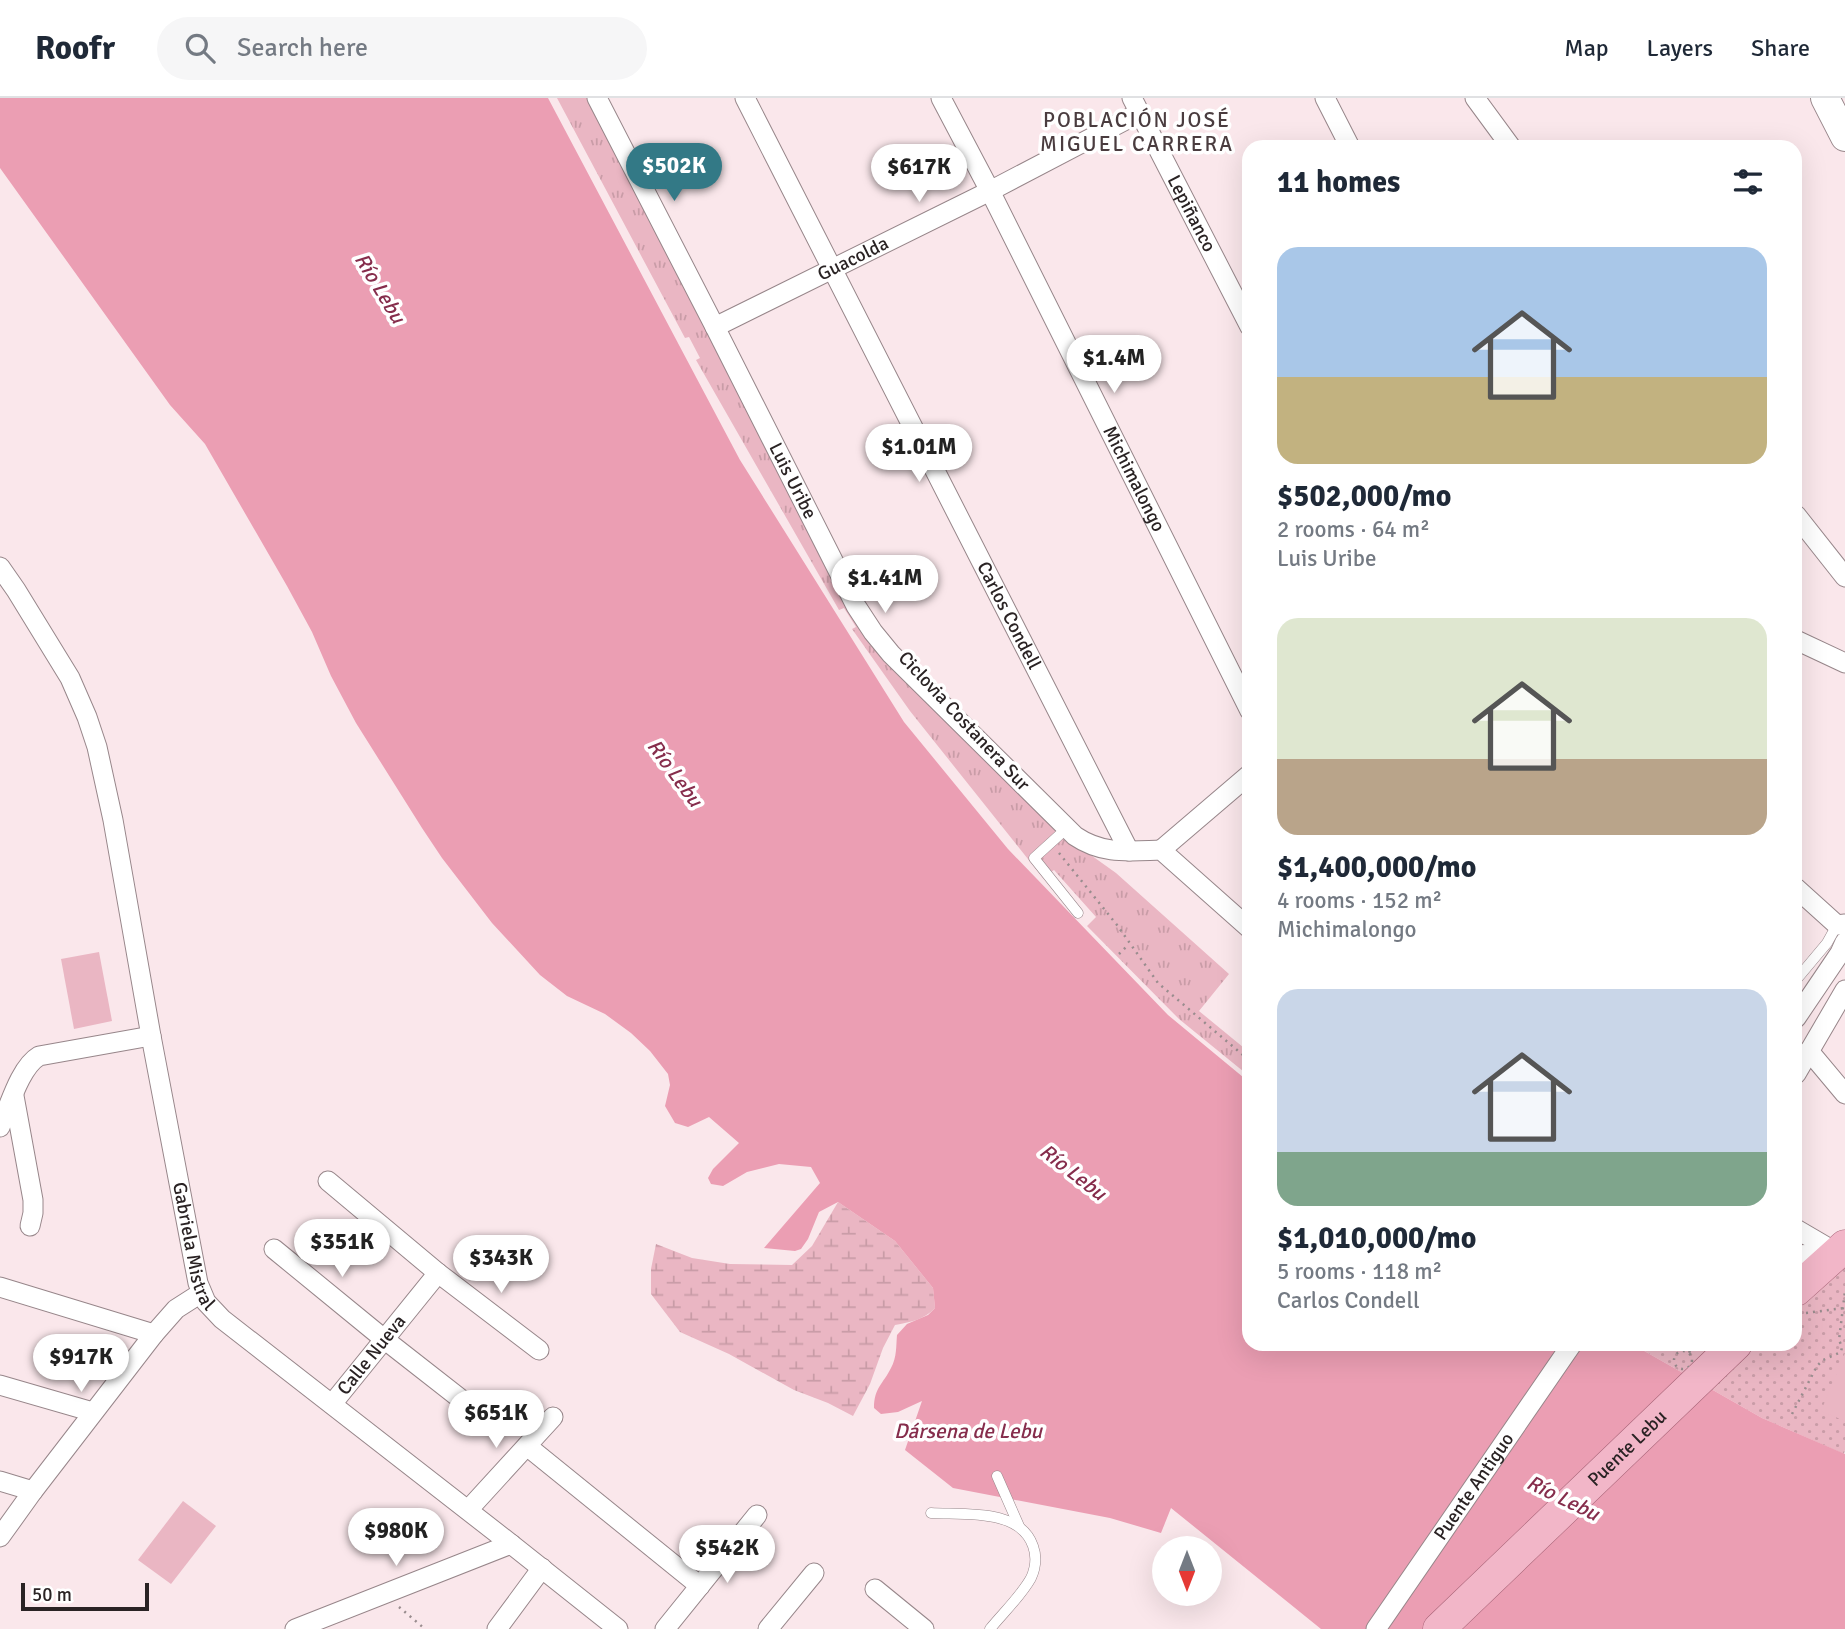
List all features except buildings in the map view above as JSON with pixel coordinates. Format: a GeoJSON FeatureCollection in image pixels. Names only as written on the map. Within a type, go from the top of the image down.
{"type":"FeatureCollection","features":[{"type":"Feature","properties":{"kind":"main road"},"geometry":{"type":"LineString","coordinates":[[1802,1285],[1842,1252]]}},
{"type":"Feature","properties":{"kind":"main road","name":"Puente Lebu"},"geometry":{"type":"LineString","coordinates":[[1439,1629],[1728,1351]]}},
{"type":"Feature","properties":{"kind":"street","name":"Luis Uribe"},"geometry":{"type":"LineString","coordinates":[[597,98],[856,606],[873,632],[891,654],[1066,829],[1098,848],[1129,851]]}},
{"type":"Feature","properties":{"kind":"street"},"geometry":{"type":"LineString","coordinates":[[608,120],[616,98]]}},
{"type":"Feature","properties":{"kind":"street","name":"Carlos Condell"},"geometry":{"type":"LineString","coordinates":[[745,98],[1129,851]]}},
{"type":"Feature","properties":{"kind":"street","name":"Michimalongo"},"geometry":{"type":"LineString","coordinates":[[941,98],[1242,695]]}},
{"type":"Feature","properties":{"kind":"street"},"geometry":{"type":"LineString","coordinates":[[1325,98],[1346,140]]}},
{"type":"Feature","properties":{"kind":"street"},"geometry":{"type":"LineString","coordinates":[[1475,98],[1506,140]]}},
{"type":"Feature","properties":{"kind":"street"},"geometry":{"type":"LineString","coordinates":[[1825,98],[1845,138]]}},
{"type":"Feature","properties":{"kind":"street","name":"Guacolda"},"geometry":{"type":"LineString","coordinates":[[715,327],[990,191],[1135,106]]}},
{"type":"Feature","properties":{"kind":"street","name":"Lepiñanco"},"geometry":{"type":"LineString","coordinates":[[1135,106],[1242,312]]}},
{"type":"Feature","properties":{"kind":"street"},"geometry":{"type":"LineString","coordinates":[[1802,522],[1845,576]]}},
{"type":"Feature","properties":{"kind":"street","name":"Gabriela Mistral"},"geometry":{"type":"LineString","coordinates":[[0,567],[69,678],[87,717],[106,781],[151,1036],[201,1293],[212,1311],[618,1629]]}},
{"type":"Feature","properties":{"kind":"street"},"geometry":{"type":"LineString","coordinates":[[1802,643],[1845,663]]}},
{"type":"Feature","properties":{"kind":"street"},"geometry":{"type":"LineString","coordinates":[[1129,851],[1161,850],[1242,781]]}},
{"type":"Feature","properties":{"kind":"street"},"geometry":{"type":"LineString","coordinates":[[1161,850],[1242,922]]}},
{"type":"Feature","properties":{"kind":"street"},"geometry":{"type":"LineString","coordinates":[[1802,894],[1842,936],[1802,1007]]}},
{"type":"Feature","properties":{"kind":"street"},"geometry":{"type":"LineString","coordinates":[[1802,1063],[1845,990]]}},
{"type":"Feature","properties":{"kind":"street"},"geometry":{"type":"LineString","coordinates":[[0,1127],[29,1064],[39,1056],[151,1036]]}},
{"type":"Feature","properties":{"kind":"street"},"geometry":{"type":"LineString","coordinates":[[1809,1051],[1845,1094]]}},
{"type":"Feature","properties":{"kind":"street"},"geometry":{"type":"LineString","coordinates":[[14,1096],[33,1200],[30,1226]]}},
{"type":"Feature","properties":{"kind":"street"},"geometry":{"type":"LineString","coordinates":[[328,1181],[438,1273],[539,1350]]}},
{"type":"Feature","properties":{"kind":"street"},"geometry":{"type":"LineString","coordinates":[[1802,1232],[1842,1252]]}},
{"type":"Feature","properties":{"kind":"street"},"geometry":{"type":"LineString","coordinates":[[274,1249],[485,1418]]}},
{"type":"Feature","properties":{"kind":"street"},"geometry":{"type":"LineString","coordinates":[[1802,1255],[1842,1252]]}},
{"type":"Feature","properties":{"kind":"street","name":"Calle Nueva"},"geometry":{"type":"LineString","coordinates":[[332,1404],[438,1273]]}},
{"type":"Feature","properties":{"kind":"street"},"geometry":{"type":"LineString","coordinates":[[0,1287],[154,1334]]}},
{"type":"Feature","properties":{"kind":"street"},"geometry":{"type":"LineString","coordinates":[[0,1537],[154,1334],[176,1309],[201,1293]]}},
{"type":"Feature","properties":{"kind":"street","name":"Puente Antiguo"},"geometry":{"type":"LineString","coordinates":[[1376,1629],[1567,1351]]}},
{"type":"Feature","properties":{"kind":"street"},"geometry":{"type":"LineString","coordinates":[[0,1385],[93,1412]]}},
{"type":"Feature","properties":{"kind":"street"},"geometry":{"type":"LineString","coordinates":[[468,1510],[554,1417]]}},
{"type":"Feature","properties":{"kind":"street"},"geometry":{"type":"LineString","coordinates":[[527,1446],[700,1586]]}},
{"type":"Feature","properties":{"kind":"street"},"geometry":{"type":"LineString","coordinates":[[0,1481],[33,1491]]}},
{"type":"Feature","properties":{"kind":"street"},"geometry":{"type":"LineString","coordinates":[[665,1629],[757,1515]]}},
{"type":"Feature","properties":{"kind":"street"},"geometry":{"type":"LineString","coordinates":[[295,1629],[511,1544]]}},
{"type":"Feature","properties":{"kind":"street"},"geometry":{"type":"LineString","coordinates":[[497,1629],[542,1568]]}},
{"type":"Feature","properties":{"kind":"street"},"geometry":{"type":"LineString","coordinates":[[768,1629],[814,1573]]}},
{"type":"Feature","properties":{"kind":"street"},"geometry":{"type":"LineString","coordinates":[[875,1589],[925,1629]]}},
{"type":"Feature","properties":{"kind":"lane"},"geometry":{"type":"LineString","coordinates":[[1066,829],[1034,858],[1078,913]]}},
{"type":"Feature","properties":{"kind":"lane"},"geometry":{"type":"LineString","coordinates":[[1802,973],[1827,943],[1842,936]]}},
{"type":"Feature","properties":{"kind":"lane"},"geometry":{"type":"LineString","coordinates":[[997,1476],[1020,1527]]}},
{"type":"Feature","properties":{"kind":"lane"},"geometry":{"type":"LineString","coordinates":[[931,1513],[1009,1520],[1030,1538],[1034,1548],[1035,1565],[1026,1585],[990,1629]]}},
{"type":"Feature","properties":{"kind":"path"},"geometry":{"type":"LineString","coordinates":[[1051,844],[1122,931],[1158,984],[1242,1054]]}},
{"type":"Feature","properties":{"kind":"path"},"geometry":{"type":"LineString","coordinates":[[1119,954],[1127,946]]}},
{"type":"Feature","properties":{"kind":"path"},"geometry":{"type":"LineString","coordinates":[[1792,1414],[1817,1366],[1823,1360],[1841,1352],[1839,1340],[1845,1292]]}},
{"type":"Feature","properties":{"kind":"path"},"geometry":{"type":"LineString","coordinates":[[1802,1313],[1844,1308]]}},
{"type":"Feature","properties":{"kind":"path"},"geometry":{"type":"LineString","coordinates":[[383,1594],[425,1629]]}},
{"type":"Feature","properties":{"kind":"green space"},"geometry":{"type":"Polygon","coordinates":[[[557,98],[590,98],[859,619],[1088,853],[1116,873],[1229,974],[1199,1011],[1242,1046],[1242,1070],[1179,1019],[1087,926],[1096,917],[1054,870],[1043,878],[910,711],[852,629],[856,627],[844,608],[839,610],[696,360],[700,358],[689,337],[685,338],[557,98]]]}},
{"type":"Feature","properties":{"kind":"green space"},"geometry":{"type":"Polygon","coordinates":[[[99,952],[112,1021],[74,1029],[61,959],[99,952]]]}},
{"type":"Feature","properties":{"kind":"green space"},"geometry":{"type":"Polygon","coordinates":[[[838,1202],[895,1241],[933,1288],[935,1308],[921,1318],[895,1325],[853,1416],[794,1390],[729,1354],[680,1332],[651,1294],[651,1269],[656,1244],[692,1258],[730,1264],[792,1265],[812,1246],[838,1202]]]}},
{"type":"Feature","properties":{"kind":"green space"},"geometry":{"type":"Polygon","coordinates":[[[1802,1243],[1845,1268],[1844,1454],[1762,1418],[1644,1351],[1802,1351],[1802,1243]]]}},
{"type":"Feature","properties":{"kind":"green space"},"geometry":{"type":"Polygon","coordinates":[[[1845,1353],[1845,1421],[1821,1411],[1845,1353]]]}},
{"type":"Feature","properties":{"kind":"green space"},"geometry":{"type":"Polygon","coordinates":[[[183,1501],[216,1526],[171,1584],[138,1560],[183,1501]]]}},
{"type":"Feature","properties":{"kind":"water"},"geometry":{"type":"Polygon","coordinates":[[[0,98],[548,98],[740,460],[904,722],[1008,849],[1168,1015],[1242,1076],[1242,1351],[1644,1351],[1762,1418],[1845,1454],[1845,1629],[1321,1629],[1222,1549],[1222,1536],[1206,1536],[1171,1508],[1161,1533],[1110,1518],[953,1488],[905,1450],[922,1401],[898,1412],[881,1414],[874,1408],[877,1391],[893,1364],[897,1335],[907,1324],[928,1315],[935,1308],[933,1288],[895,1241],[838,1202],[819,1212],[801,1249],[795,1251],[764,1248],[820,1183],[811,1167],[779,1164],[747,1172],[723,1186],[711,1184],[708,1178],[713,1169],[739,1143],[709,1117],[688,1127],[675,1123],[665,1106],[670,1085],[668,1074],[650,1051],[605,1014],[567,996],[540,975],[492,923],[442,858],[356,723],[312,632],[205,444],[170,405],[0,168],[0,98]]]}},
{"type":"Feature","properties":{"kind":"district","name":"POBLACIÓN JOSÉ MIGUEL CARRERA"},"geometry":{"type":"Point","coordinates":[1137,132]}},
{"type":"Feature","properties":{"kind":"water label","name":"Río Lebu"},"geometry":{"type":"Point","coordinates":[380,288]}},
{"type":"Feature","properties":{"kind":"water label","name":"Río Lebu"},"geometry":{"type":"Point","coordinates":[675,773]}},
{"type":"Feature","properties":{"kind":"water label","name":"Río Lebu"},"geometry":{"type":"Point","coordinates":[1073,1172]}},
{"type":"Feature","properties":{"kind":"water label","name":"Dársena de Lebu"},"geometry":{"type":"Point","coordinates":[968,1431]}},
{"type":"Feature","properties":{"kind":"water label","name":"Río Lebu"},"geometry":{"type":"Point","coordinates":[1563,1498]}}]}
